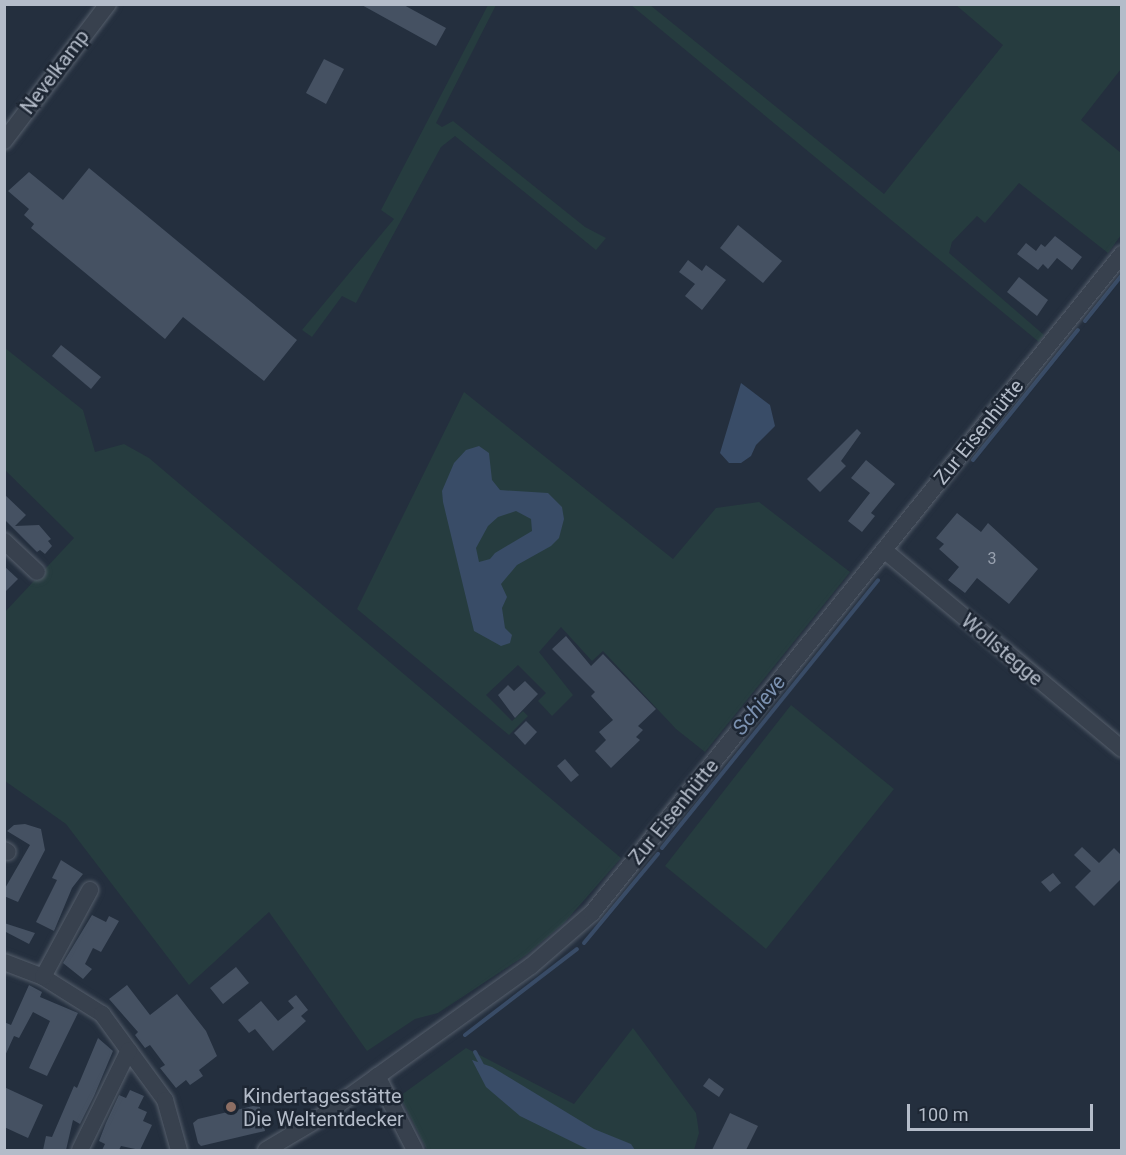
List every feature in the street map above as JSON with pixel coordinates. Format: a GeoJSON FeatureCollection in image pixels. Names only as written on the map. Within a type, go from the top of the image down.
{"type":"FeatureCollection","features":[{"type":"Feature","properties":{"kind":"street","name":"Nevelkamp"},"geometry":{"type":"LineString","coordinates":[[4,141],[108,4]]}},
{"type":"Feature","properties":{"kind":"street","name":"Zur Eisenhütte"},"geometry":{"type":"LineString","coordinates":[[268,1150],[377,1076],[531,966],[591,913],[1122,254]]}},
{"type":"Feature","properties":{"kind":"street"},"geometry":{"type":"LineString","coordinates":[[4,541],[37,572]]}},
{"type":"Feature","properties":{"kind":"street","name":"Wollstegge"},"geometry":{"type":"LineString","coordinates":[[884,550],[1122,749]]}},
{"type":"Feature","properties":{"kind":"street"},"geometry":{"type":"LineString","coordinates":[[43,977],[90,890]]}},
{"type":"Feature","properties":{"kind":"street"},"geometry":{"type":"LineString","coordinates":[[4,962],[43,977],[97,1009],[165,1101],[179,1150]]}},
{"type":"Feature","properties":{"kind":"street"},"geometry":{"type":"LineString","coordinates":[[80,1150],[129,1050]]}},
{"type":"Feature","properties":{"kind":"street"},"geometry":{"type":"LineString","coordinates":[[377,1076],[415,1150]]}},
{"type":"Feature","properties":{"kind":"green space"},"geometry":{"type":"Polygon","coordinates":[[[488,5],[496,5],[436,123],[442,127],[453,121],[585,227],[606,238],[596,250],[455,136],[441,147],[356,303],[342,296],[312,337],[302,330],[394,219],[381,210],[488,5]]]}},
{"type":"Feature","properties":{"kind":"green space"},"geometry":{"type":"Polygon","coordinates":[[[631,5],[650,5],[884,194],[1003,45],[956,5],[1121,5],[1121,69],[1081,120],[1121,153],[1121,235],[1108,253],[1019,183],[985,223],[977,216],[952,242],[949,253],[1044,335],[1039,342],[631,5]]]}},
{"type":"Feature","properties":{"kind":"green space"},"geometry":{"type":"Polygon","coordinates":[[[5,348],[83,410],[95,452],[124,444],[149,458],[621,858],[564,923],[526,955],[438,1013],[415,1019],[367,1051],[269,912],[189,985],[66,824],[5,781],[4,613],[74,538],[5,470],[5,348]]]}},
{"type":"Feature","properties":{"kind":"green space"},"geometry":{"type":"Polygon","coordinates":[[[464,392],[673,559],[716,508],[759,502],[850,572],[705,752],[676,729],[603,651],[592,661],[561,627],[539,652],[573,695],[552,716],[538,701],[546,693],[518,665],[486,695],[512,721],[523,711],[528,716],[509,735],[357,609],[464,392]]]}},
{"type":"Feature","properties":{"kind":"green space"},"geometry":{"type":"Polygon","coordinates":[[[791,705],[894,789],[766,949],[665,866],[791,705]]]}},
{"type":"Feature","properties":{"kind":"green space"},"geometry":{"type":"Polygon","coordinates":[[[633,1028],[696,1113],[699,1133],[694,1150],[427,1150],[400,1096],[466,1048],[574,1104],[633,1028]]]}},
{"type":"Feature","properties":{"kind":"water"},"geometry":{"type":"Polygon","coordinates":[[[741,383],[770,405],[775,426],[756,445],[751,456],[741,463],[729,463],[720,453],[741,383]]]}},
{"type":"Feature","properties":{"kind":"water"},"geometry":{"type":"Polygon","coordinates":[[[479,446],[489,453],[492,480],[500,490],[548,493],[562,507],[564,519],[559,538],[551,546],[517,565],[501,584],[507,597],[502,608],[505,628],[512,635],[510,643],[501,646],[474,631],[443,502],[442,491],[454,463],[466,450],[479,446]],[[516,511],[498,517],[488,526],[476,548],[479,562],[490,559],[495,553],[532,531],[531,519],[516,511]]]}},
{"type":"Feature","properties":{"kind":"water"},"geometry":{"type":"Polygon","coordinates":[[[472,1060],[492,1067],[594,1129],[631,1144],[635,1150],[589,1150],[520,1116],[486,1087],[472,1060]]]}},
{"type":"Feature","properties":{"kind":"building"},"geometry":{"type":"Polygon","coordinates":[[[360,4],[402,4],[446,28],[436,46],[360,4]]]}},
{"type":"Feature","properties":{"kind":"building"},"geometry":{"type":"Polygon","coordinates":[[[324,59],[344,69],[326,104],[306,93],[324,59]]]}},
{"type":"Feature","properties":{"kind":"building"},"geometry":{"type":"Polygon","coordinates":[[[89,168],[297,340],[264,381],[183,317],[165,339],[31,228],[34,224],[24,215],[29,209],[8,191],[29,172],[63,200],[89,168]]]}},
{"type":"Feature","properties":{"kind":"building"},"geometry":{"type":"Polygon","coordinates":[[[738,225],[782,261],[763,283],[720,248],[738,225]]]}},
{"type":"Feature","properties":{"kind":"building"},"geometry":{"type":"Polygon","coordinates":[[[1055,236],[1082,257],[1072,270],[1057,258],[1048,269],[1043,264],[1038,270],[1017,254],[1026,243],[1036,251],[1041,244],[1045,247],[1055,236]]]}},
{"type":"Feature","properties":{"kind":"building"},"geometry":{"type":"Polygon","coordinates":[[[688,260],[702,271],[706,265],[726,280],[702,310],[685,296],[695,284],[679,272],[688,260]]]}},
{"type":"Feature","properties":{"kind":"building"},"geometry":{"type":"Polygon","coordinates":[[[1019,277],[1048,300],[1037,316],[1007,292],[1019,277]]]}},
{"type":"Feature","properties":{"kind":"building"},"geometry":{"type":"Polygon","coordinates":[[[61,345],[101,377],[91,389],[52,356],[61,345]]]}},
{"type":"Feature","properties":{"kind":"building"},"geometry":{"type":"Polygon","coordinates":[[[857,429],[861,433],[841,461],[846,466],[820,492],[807,479],[857,429]]]}},
{"type":"Feature","properties":{"kind":"building"},"geometry":{"type":"Polygon","coordinates":[[[866,460],[895,484],[871,513],[875,516],[862,532],[848,521],[870,493],[851,478],[866,460]]]}},
{"type":"Feature","properties":{"kind":"building"},"geometry":{"type":"Polygon","coordinates":[[[4,494],[26,515],[15,526],[39,525],[51,539],[48,541],[52,546],[45,554],[40,550],[37,552],[4,519],[4,494]]]}},
{"type":"Feature","properties":{"kind":"building"},"geometry":{"type":"Polygon","coordinates":[[[957,513],[981,532],[988,523],[1038,569],[1009,604],[977,578],[965,593],[948,580],[959,567],[939,549],[944,544],[936,538],[957,513]]]}},
{"type":"Feature","properties":{"kind":"building"},"geometry":{"type":"Polygon","coordinates":[[[4,566],[18,579],[4,593],[4,566]]]}},
{"type":"Feature","properties":{"kind":"building"},"geometry":{"type":"Polygon","coordinates":[[[566,636],[591,666],[603,654],[656,709],[638,726],[643,730],[636,737],[640,740],[611,768],[595,751],[606,740],[599,732],[613,720],[591,696],[595,692],[552,649],[566,636]]]}},
{"type":"Feature","properties":{"kind":"building"},"geometry":{"type":"Polygon","coordinates":[[[525,681],[538,694],[515,718],[498,695],[508,685],[514,691],[525,681]]]}},
{"type":"Feature","properties":{"kind":"building"},"geometry":{"type":"Polygon","coordinates":[[[526,721],[537,732],[525,745],[514,733],[526,721]]]}},
{"type":"Feature","properties":{"kind":"building"},"geometry":{"type":"Polygon","coordinates":[[[565,759],[579,775],[571,782],[557,766],[565,759]]]}},
{"type":"Feature","properties":{"kind":"building"},"geometry":{"type":"Polygon","coordinates":[[[25,824],[41,829],[45,850],[18,902],[4,896],[4,890],[30,845],[7,831],[14,825],[25,824]]]}},
{"type":"Feature","properties":{"kind":"building"},"geometry":{"type":"Polygon","coordinates":[[[1082,847],[1099,863],[1114,848],[1122,856],[1122,878],[1094,906],[1075,887],[1091,871],[1074,855],[1082,847]]]}},
{"type":"Feature","properties":{"kind":"building"},"geometry":{"type":"Polygon","coordinates":[[[61,860],[83,874],[72,888],[54,931],[36,922],[57,880],[52,878],[61,860]]]}},
{"type":"Feature","properties":{"kind":"building"},"geometry":{"type":"Polygon","coordinates":[[[1053,873],[1061,883],[1050,892],[1041,882],[1053,873]]]}},
{"type":"Feature","properties":{"kind":"building"},"geometry":{"type":"Polygon","coordinates":[[[92,915],[106,922],[109,916],[119,921],[101,952],[93,948],[85,964],[92,969],[83,979],[63,963],[92,915]]]}},
{"type":"Feature","properties":{"kind":"building"},"geometry":{"type":"Polygon","coordinates":[[[4,923],[35,933],[29,944],[4,931],[4,923]]]}},
{"type":"Feature","properties":{"kind":"building"},"geometry":{"type":"Polygon","coordinates":[[[236,967],[249,983],[223,1004],[210,988],[236,967]]]}},
{"type":"Feature","properties":{"kind":"building"},"geometry":{"type":"Polygon","coordinates":[[[29,985],[42,992],[40,997],[78,1013],[47,1076],[29,1068],[50,1021],[33,1012],[19,1038],[14,1036],[4,1058],[4,1022],[11,1025],[29,985]]]}},
{"type":"Feature","properties":{"kind":"building"},"geometry":{"type":"Polygon","coordinates":[[[127,985],[150,1015],[177,994],[206,1031],[217,1056],[199,1070],[203,1076],[190,1085],[186,1080],[176,1088],[160,1068],[165,1065],[150,1045],[145,1048],[135,1035],[138,1032],[109,999],[127,985]]]}},
{"type":"Feature","properties":{"kind":"building"},"geometry":{"type":"Polygon","coordinates":[[[296,995],[308,1010],[301,1016],[306,1021],[273,1051],[255,1029],[249,1033],[238,1020],[261,1001],[278,1021],[294,1008],[288,1001],[296,995]]]}},
{"type":"Feature","properties":{"kind":"building"},"geometry":{"type":"Polygon","coordinates":[[[98,1038],[113,1051],[94,1096],[80,1124],[73,1120],[66,1150],[43,1150],[46,1136],[52,1137],[74,1086],[77,1088],[98,1038]]]}},
{"type":"Feature","properties":{"kind":"building"},"geometry":{"type":"Polygon","coordinates":[[[709,1078],[724,1089],[719,1097],[703,1086],[709,1078]]]}},
{"type":"Feature","properties":{"kind":"building"},"geometry":{"type":"Polygon","coordinates":[[[4,1087],[43,1105],[28,1138],[4,1127],[4,1087]]]}},
{"type":"Feature","properties":{"kind":"building"},"geometry":{"type":"Polygon","coordinates":[[[130,1090],[144,1096],[138,1108],[147,1112],[143,1121],[152,1125],[140,1150],[121,1146],[119,1150],[102,1150],[105,1144],[99,1141],[119,1095],[126,1098],[130,1090]]]}},
{"type":"Feature","properties":{"kind":"building"},"geometry":{"type":"Polygon","coordinates":[[[253,1106],[260,1107],[265,1131],[201,1146],[198,1143],[193,1123],[198,1119],[253,1106]]]}},
{"type":"Feature","properties":{"kind":"building"},"geometry":{"type":"Polygon","coordinates":[[[730,1113],[758,1126],[746,1150],[712,1150],[730,1113]]]}},
{"type":"Feature","properties":{"kind":"waterway","name":"Schieve"},"geometry":{"type":"LineString","coordinates":[[1085,321],[1122,275]]}},
{"type":"Feature","properties":{"kind":"waterway","name":"Schieve"},"geometry":{"type":"LineString","coordinates":[[973,460],[1078,330]]}},
{"type":"Feature","properties":{"kind":"waterway","name":"Schieve"},"geometry":{"type":"LineString","coordinates":[[662,848],[878,580]]}},
{"type":"Feature","properties":{"kind":"waterway","name":"Schieve"},"geometry":{"type":"LineString","coordinates":[[584,943],[658,854]]}},
{"type":"Feature","properties":{"kind":"waterway","name":"Schieve"},"geometry":{"type":"LineString","coordinates":[[465,1035],[577,949]]}},
{"type":"Feature","properties":{"kind":"waterway","name":"Schieve"},"geometry":{"type":"LineString","coordinates":[[475,1052],[482,1065]]}},
{"type":"Feature","properties":{"kind":"place","name":"Kindertagesstätte Die Weltentdecker"},"geometry":{"type":"Point","coordinates":[231,1107]}}]}
